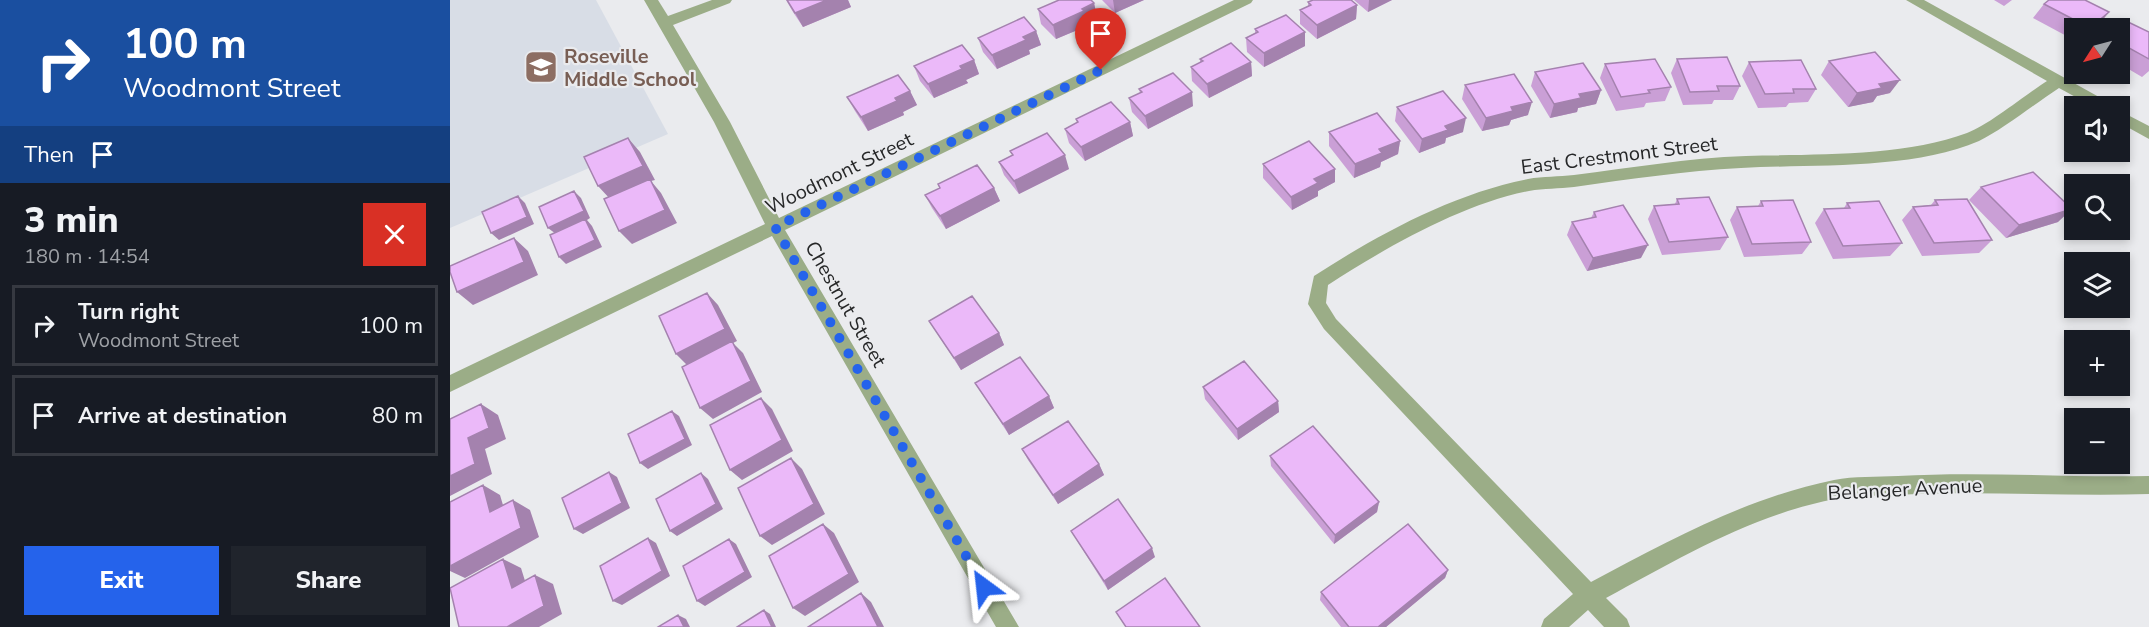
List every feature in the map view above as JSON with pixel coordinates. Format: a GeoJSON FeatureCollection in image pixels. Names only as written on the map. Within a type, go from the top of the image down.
{"type":"FeatureCollection","features":[{"type":"Feature","properties":{"kind":"street","name":"Chestnut Street"},"geometry":{"type":"LineString","coordinates":[[651,0],[722,122],[775,227],[1008,627]]}},
{"type":"Feature","properties":{"kind":"street"},"geometry":{"type":"LineString","coordinates":[[664,23],[724,0]]}},
{"type":"Feature","properties":{"kind":"street","name":"Woodmont Street"},"geometry":{"type":"LineString","coordinates":[[450,384],[1246,0]]}},
{"type":"Feature","properties":{"kind":"street"},"geometry":{"type":"LineString","coordinates":[[1913,0],[2085,96]]}},
{"type":"Feature","properties":{"kind":"street","name":"East Crestmont Street"},"geometry":{"type":"LineString","coordinates":[[1588,596],[1330,324],[1317,304],[1320,281],[1362,254],[1406,230],[1481,199],[1529,185],[1573,181],[1657,168],[1740,162],[1862,158],[1942,147],[1975,136],[2058,81]]}},
{"type":"Feature","properties":{"kind":"street"},"geometry":{"type":"LineString","coordinates":[[2130,122],[2149,133]]}},
{"type":"Feature","properties":{"kind":"street","name":"Belanger Avenue"},"geometry":{"type":"LineString","coordinates":[[1552,627],[1588,596],[1695,538],[1753,512],[1836,489],[1940,483],[2083,487],[2149,485]]}},
{"type":"Feature","properties":{"kind":"street"},"geometry":{"type":"LineString","coordinates":[[1588,596],[1619,627]]}},
{"type":"Feature","properties":{"kind":"shaded area","name":"Roseville Middle School"},"geometry":{"type":"Polygon","coordinates":[[[450,0],[596,0],[668,134],[450,228],[450,0]]]}},
{"type":"Feature","properties":{"kind":"building"},"geometry":{"type":"Polygon","coordinates":[[[787,0],[827,0],[795,13],[787,0]]]}},
{"type":"Feature","properties":{"kind":"building"},"geometry":{"type":"Polygon","coordinates":[[[1059,0],[1091,0],[1094,3],[1082,9],[1084,11],[1053,25],[1038,9],[1059,0]]]}},
{"type":"Feature","properties":{"kind":"building"},"geometry":{"type":"Polygon","coordinates":[[[1351,0],[1357,5],[1317,25],[1300,10],[1311,5],[1308,2],[1351,0]]]}},
{"type":"Feature","properties":{"kind":"building"},"geometry":{"type":"Polygon","coordinates":[[[2049,0],[2085,0],[2109,12],[2102,18],[2071,18],[2044,4],[2049,0]]]}},
{"type":"Feature","properties":{"kind":"building"},"geometry":{"type":"Polygon","coordinates":[[[1286,15],[1305,32],[1264,53],[1246,38],[1258,32],[1255,29],[1286,15]]]}},
{"type":"Feature","properties":{"kind":"building"},"geometry":{"type":"Polygon","coordinates":[[[1024,17],[1036,31],[1023,37],[1026,40],[992,55],[978,38],[1024,17]]]}},
{"type":"Feature","properties":{"kind":"building"},"geometry":{"type":"Polygon","coordinates":[[[2130,23],[2149,32],[2149,59],[2130,49],[2130,23]]]}},
{"type":"Feature","properties":{"kind":"building"},"geometry":{"type":"Polygon","coordinates":[[[1231,43],[1251,62],[1207,84],[1191,67],[1203,61],[1200,59],[1231,43]]]}},
{"type":"Feature","properties":{"kind":"building"},"geometry":{"type":"Polygon","coordinates":[[[962,45],[974,60],[960,66],[962,69],[928,84],[914,66],[962,45]]]}},
{"type":"Feature","properties":{"kind":"building"},"geometry":{"type":"Polygon","coordinates":[[[1875,52],[1900,80],[1879,84],[1882,88],[1857,93],[1829,61],[1875,52]]]}},
{"type":"Feature","properties":{"kind":"building"},"geometry":{"type":"Polygon","coordinates":[[[1727,57],[1740,86],[1717,86],[1719,91],[1690,92],[1677,59],[1727,57]]]}},
{"type":"Feature","properties":{"kind":"building"},"geometry":{"type":"Polygon","coordinates":[[[1655,59],[1671,87],[1621,97],[1605,64],[1655,59]]]}},
{"type":"Feature","properties":{"kind":"building"},"geometry":{"type":"Polygon","coordinates":[[[1801,60],[1816,89],[1793,89],[1794,93],[1765,94],[1749,62],[1801,60]]]}},
{"type":"Feature","properties":{"kind":"building"},"geometry":{"type":"Polygon","coordinates":[[[1583,63],[1601,90],[1579,94],[1581,98],[1554,104],[1535,72],[1583,63]]]}},
{"type":"Feature","properties":{"kind":"building"},"geometry":{"type":"Polygon","coordinates":[[[1173,73],[1192,92],[1145,116],[1129,98],[1142,92],[1139,89],[1173,73]]]}},
{"type":"Feature","properties":{"kind":"building"},"geometry":{"type":"Polygon","coordinates":[[[1514,74],[1532,102],[1511,107],[1513,111],[1486,118],[1465,85],[1514,74]]]}},
{"type":"Feature","properties":{"kind":"building"},"geometry":{"type":"Polygon","coordinates":[[[898,75],[910,91],[895,98],[897,101],[861,117],[847,97],[898,75]]]}},
{"type":"Feature","properties":{"kind":"building"},"geometry":{"type":"Polygon","coordinates":[[[1443,91],[1466,118],[1445,126],[1448,130],[1422,139],[1397,107],[1443,91]]]}},
{"type":"Feature","properties":{"kind":"building"},"geometry":{"type":"Polygon","coordinates":[[[1111,102],[1130,122],[1081,147],[1065,129],[1078,122],[1076,119],[1111,102]]]}},
{"type":"Feature","properties":{"kind":"building"},"geometry":{"type":"Polygon","coordinates":[[[1377,113],[1400,141],[1379,149],[1382,153],[1355,164],[1329,132],[1377,113]]]}},
{"type":"Feature","properties":{"kind":"building"},"geometry":{"type":"Polygon","coordinates":[[[1047,133],[1065,155],[1014,181],[999,162],[1013,155],[1010,151],[1047,133]]]}},
{"type":"Feature","properties":{"kind":"building"},"geometry":{"type":"Polygon","coordinates":[[[628,138],[643,166],[598,186],[584,157],[628,138]]]}},
{"type":"Feature","properties":{"kind":"building"},"geometry":{"type":"Polygon","coordinates":[[[1309,141],[1335,169],[1314,179],[1318,183],[1291,197],[1263,164],[1309,141]]]}},
{"type":"Feature","properties":{"kind":"building"},"geometry":{"type":"Polygon","coordinates":[[[977,165],[994,188],[940,216],[925,195],[940,188],[938,184],[977,165]]]}},
{"type":"Feature","properties":{"kind":"building"},"geometry":{"type":"Polygon","coordinates":[[[2033,172],[2064,201],[2064,211],[2019,225],[1981,187],[2033,172]]]}},
{"type":"Feature","properties":{"kind":"building"},"geometry":{"type":"Polygon","coordinates":[[[650,179],[665,210],[619,231],[604,199],[650,179]]]}},
{"type":"Feature","properties":{"kind":"building"},"geometry":{"type":"Polygon","coordinates":[[[574,191],[584,211],[548,228],[539,207],[574,191]]]}},
{"type":"Feature","properties":{"kind":"building"},"geometry":{"type":"Polygon","coordinates":[[[518,196],[527,217],[491,233],[482,212],[518,196]]]}},
{"type":"Feature","properties":{"kind":"building"},"geometry":{"type":"Polygon","coordinates":[[[1709,197],[1728,237],[1669,242],[1654,206],[1679,204],[1677,199],[1709,197]]]}},
{"type":"Feature","properties":{"kind":"building"},"geometry":{"type":"Polygon","coordinates":[[[1967,199],[1992,240],[1934,243],[1913,207],[1938,205],[1935,200],[1967,199]]]}},
{"type":"Feature","properties":{"kind":"building"},"geometry":{"type":"Polygon","coordinates":[[[1793,200],[1811,242],[1752,244],[1737,207],[1763,206],[1761,201],[1793,200]]]}},
{"type":"Feature","properties":{"kind":"building"},"geometry":{"type":"Polygon","coordinates":[[[1879,201],[1902,243],[1843,246],[1824,209],[1850,208],[1847,203],[1879,201]]]}},
{"type":"Feature","properties":{"kind":"building"},"geometry":{"type":"Polygon","coordinates":[[[1623,205],[1648,245],[1593,258],[1572,222],[1596,217],[1594,212],[1623,205]]]}},
{"type":"Feature","properties":{"kind":"building"},"geometry":{"type":"Polygon","coordinates":[[[585,219],[595,240],[559,257],[550,235],[585,219]]]}},
{"type":"Feature","properties":{"kind":"building"},"geometry":{"type":"Polygon","coordinates":[[[514,238],[524,262],[457,292],[450,266],[514,238]]]}},
{"type":"Feature","properties":{"kind":"building"},"geometry":{"type":"Polygon","coordinates":[[[707,293],[725,329],[676,354],[659,316],[707,293]]]}},
{"type":"Feature","properties":{"kind":"building"},"geometry":{"type":"Polygon","coordinates":[[[972,296],[999,333],[954,358],[929,321],[972,296]]]}},
{"type":"Feature","properties":{"kind":"building"},"geometry":{"type":"Polygon","coordinates":[[[732,341],[751,381],[700,408],[682,367],[732,341]]]}},
{"type":"Feature","properties":{"kind":"building"},"geometry":{"type":"Polygon","coordinates":[[[1020,357],[1049,396],[1003,424],[975,383],[1020,357]]]}},
{"type":"Feature","properties":{"kind":"building"},"geometry":{"type":"Polygon","coordinates":[[[1244,361],[1278,401],[1237,429],[1203,387],[1244,361]]]}},
{"type":"Feature","properties":{"kind":"building"},"geometry":{"type":"Polygon","coordinates":[[[761,398],[782,440],[730,470],[710,425],[761,398]]]}},
{"type":"Feature","properties":{"kind":"building"},"geometry":{"type":"Polygon","coordinates":[[[481,404],[489,428],[468,438],[475,464],[450,476],[450,419],[481,404]]]}},
{"type":"Feature","properties":{"kind":"building"},"geometry":{"type":"Polygon","coordinates":[[[672,411],[685,439],[640,463],[628,434],[672,411]]]}},
{"type":"Feature","properties":{"kind":"building"},"geometry":{"type":"Polygon","coordinates":[[[1068,421],[1099,464],[1053,495],[1022,449],[1068,421]]]}},
{"type":"Feature","properties":{"kind":"building"},"geometry":{"type":"Polygon","coordinates":[[[1313,426],[1379,502],[1335,535],[1270,456],[1313,426]]]}},
{"type":"Feature","properties":{"kind":"building"},"geometry":{"type":"Polygon","coordinates":[[[791,458],[814,504],[760,536],[738,488],[791,458]]]}},
{"type":"Feature","properties":{"kind":"building"},"geometry":{"type":"Polygon","coordinates":[[[609,472],[622,503],[574,529],[562,498],[609,472]]]}},
{"type":"Feature","properties":{"kind":"building"},"geometry":{"type":"Polygon","coordinates":[[[701,473],[716,504],[670,531],[656,499],[701,473]]]}},
{"type":"Feature","properties":{"kind":"building"},"geometry":{"type":"Polygon","coordinates":[[[483,485],[490,512],[513,500],[521,528],[450,566],[450,502],[483,485]]]}},
{"type":"Feature","properties":{"kind":"building"},"geometry":{"type":"Polygon","coordinates":[[[1118,499],[1152,548],[1104,581],[1071,531],[1118,499]]]}},
{"type":"Feature","properties":{"kind":"building"},"geometry":{"type":"Polygon","coordinates":[[[823,524],[849,574],[793,608],[769,556],[823,524]]]}},
{"type":"Feature","properties":{"kind":"building"},"geometry":{"type":"Polygon","coordinates":[[[1408,524],[1448,570],[1378,627],[1349,627],[1321,592],[1408,524]]]}},
{"type":"Feature","properties":{"kind":"building"},"geometry":{"type":"Polygon","coordinates":[[[648,538],[662,571],[613,601],[600,566],[648,538]]]}},
{"type":"Feature","properties":{"kind":"building"},"geometry":{"type":"Polygon","coordinates":[[[729,539],[745,572],[697,601],[683,566],[729,539]]]}},
{"type":"Feature","properties":{"kind":"building"},"geometry":{"type":"Polygon","coordinates":[[[503,559],[512,588],[535,575],[544,606],[507,627],[459,627],[450,588],[503,559]]]}},
{"type":"Feature","properties":{"kind":"building"},"geometry":{"type":"Polygon","coordinates":[[[1165,578],[1200,627],[1126,627],[1116,612],[1165,578]]]}},
{"type":"Feature","properties":{"kind":"building"},"geometry":{"type":"Polygon","coordinates":[[[861,593],[878,627],[808,627],[861,593]]]}},
{"type":"Feature","properties":{"kind":"building"},"geometry":{"type":"Polygon","coordinates":[[[764,610],[772,627],[737,627],[764,610]]]}},
{"type":"Feature","properties":{"kind":"building"},"geometry":{"type":"Polygon","coordinates":[[[678,615],[684,627],[658,627],[678,615]]]}},
{"type":"Feature","properties":{"kind":"place","name":"Roseville Middle School"},"geometry":{"type":"Point","coordinates":[541,67]}},
{"type":"Feature","properties":{"kind":"route"},"geometry":{"type":"LineString","coordinates":[[984,587],[775,227],[1101,70]]}}]}
